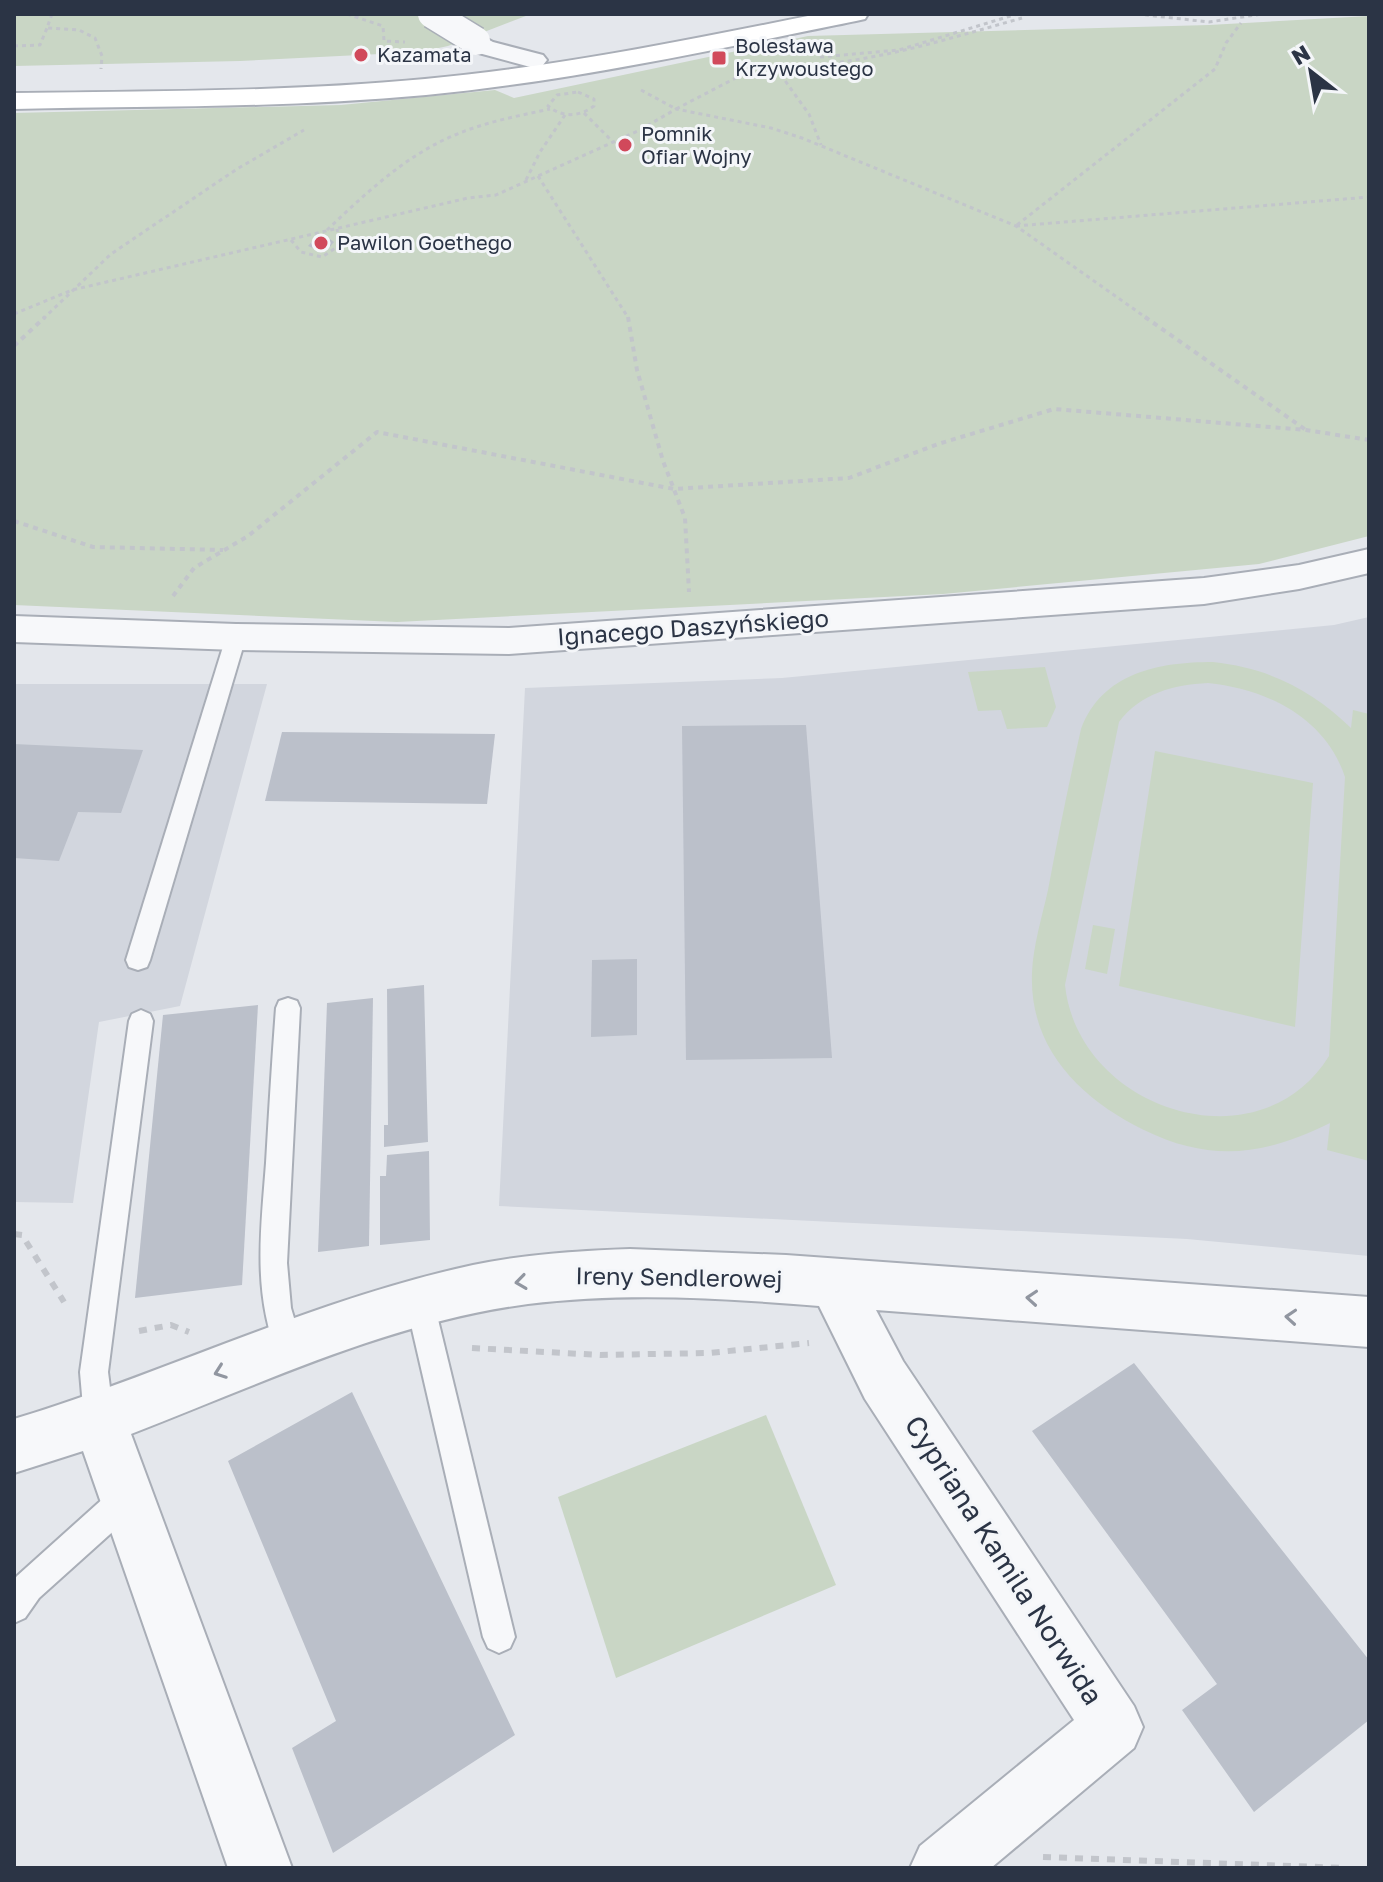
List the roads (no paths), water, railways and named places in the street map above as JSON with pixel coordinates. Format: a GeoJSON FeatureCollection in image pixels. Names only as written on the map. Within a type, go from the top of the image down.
{"type":"FeatureCollection","features":[{"type":"Feature","properties":{"kind":"main road"},"geometry":{"type":"LineString","coordinates":[[14,87],[294,79],[477,52],[534,60],[773,14]]}},
{"type":"Feature","properties":{"kind":"main road"},"geometry":{"type":"LineString","coordinates":[[14,101],[275,97],[427,87],[518,77],[656,54],[856,14]]}},
{"type":"Feature","properties":{"kind":"street"},"geometry":{"type":"LineString","coordinates":[[432,14],[477,52]]}},
{"type":"Feature","properties":{"kind":"street","name":"Ignacego Daszyńskiego"},"geometry":{"type":"LineString","coordinates":[[14,629],[414,642],[524,640],[1204,591],[1269,582],[1369,561]]}},
{"type":"Feature","properties":{"kind":"street","name":"Ireny Sendlerowej"},"geometry":{"type":"LineString","coordinates":[[14,1446],[99,1419],[289,1348],[424,1323],[475,1289],[588,1272],[846,1307],[1369,1322]]}},
{"type":"Feature","properties":{"kind":"street","name":"Cypriana Kamila Norwida"},"geometry":{"type":"LineString","coordinates":[[846,1307],[884,1380],[1011,1568],[1113,1727],[942,1868]]}},
{"type":"Feature","properties":{"kind":"street"},"geometry":{"type":"LineString","coordinates":[[99,1419],[260,1868]]}},
{"type":"Feature","properties":{"kind":"lane"},"geometry":{"type":"LineString","coordinates":[[138,960],[236,637]]}},
{"type":"Feature","properties":{"kind":"lane"},"geometry":{"type":"LineString","coordinates":[[288,1008],[273,1263],[277,1308],[289,1348]]}},
{"type":"Feature","properties":{"kind":"lane"},"geometry":{"type":"LineString","coordinates":[[99,1419],[94,1372],[141,1021]]}},
{"type":"Feature","properties":{"kind":"lane"},"geometry":{"type":"LineString","coordinates":[[424,1323],[499,1637]]}},
{"type":"Feature","properties":{"kind":"lane"},"geometry":{"type":"LineString","coordinates":[[14,1607],[28,1587],[127,1498]]}},
{"type":"Feature","properties":{"kind":"place","name":"Kazamata"},"geometry":{"type":"Point","coordinates":[361,55]}},
{"type":"Feature","properties":{"kind":"place","name":"Bolesława Krzywoustego"},"geometry":{"type":"Point","coordinates":[719,58]}},
{"type":"Feature","properties":{"kind":"place","name":"Pomnik Ofiar Wojny"},"geometry":{"type":"Point","coordinates":[625,145]}},
{"type":"Feature","properties":{"kind":"place","name":"Pawilon Goethego"},"geometry":{"type":"Point","coordinates":[321,243]}}]}
